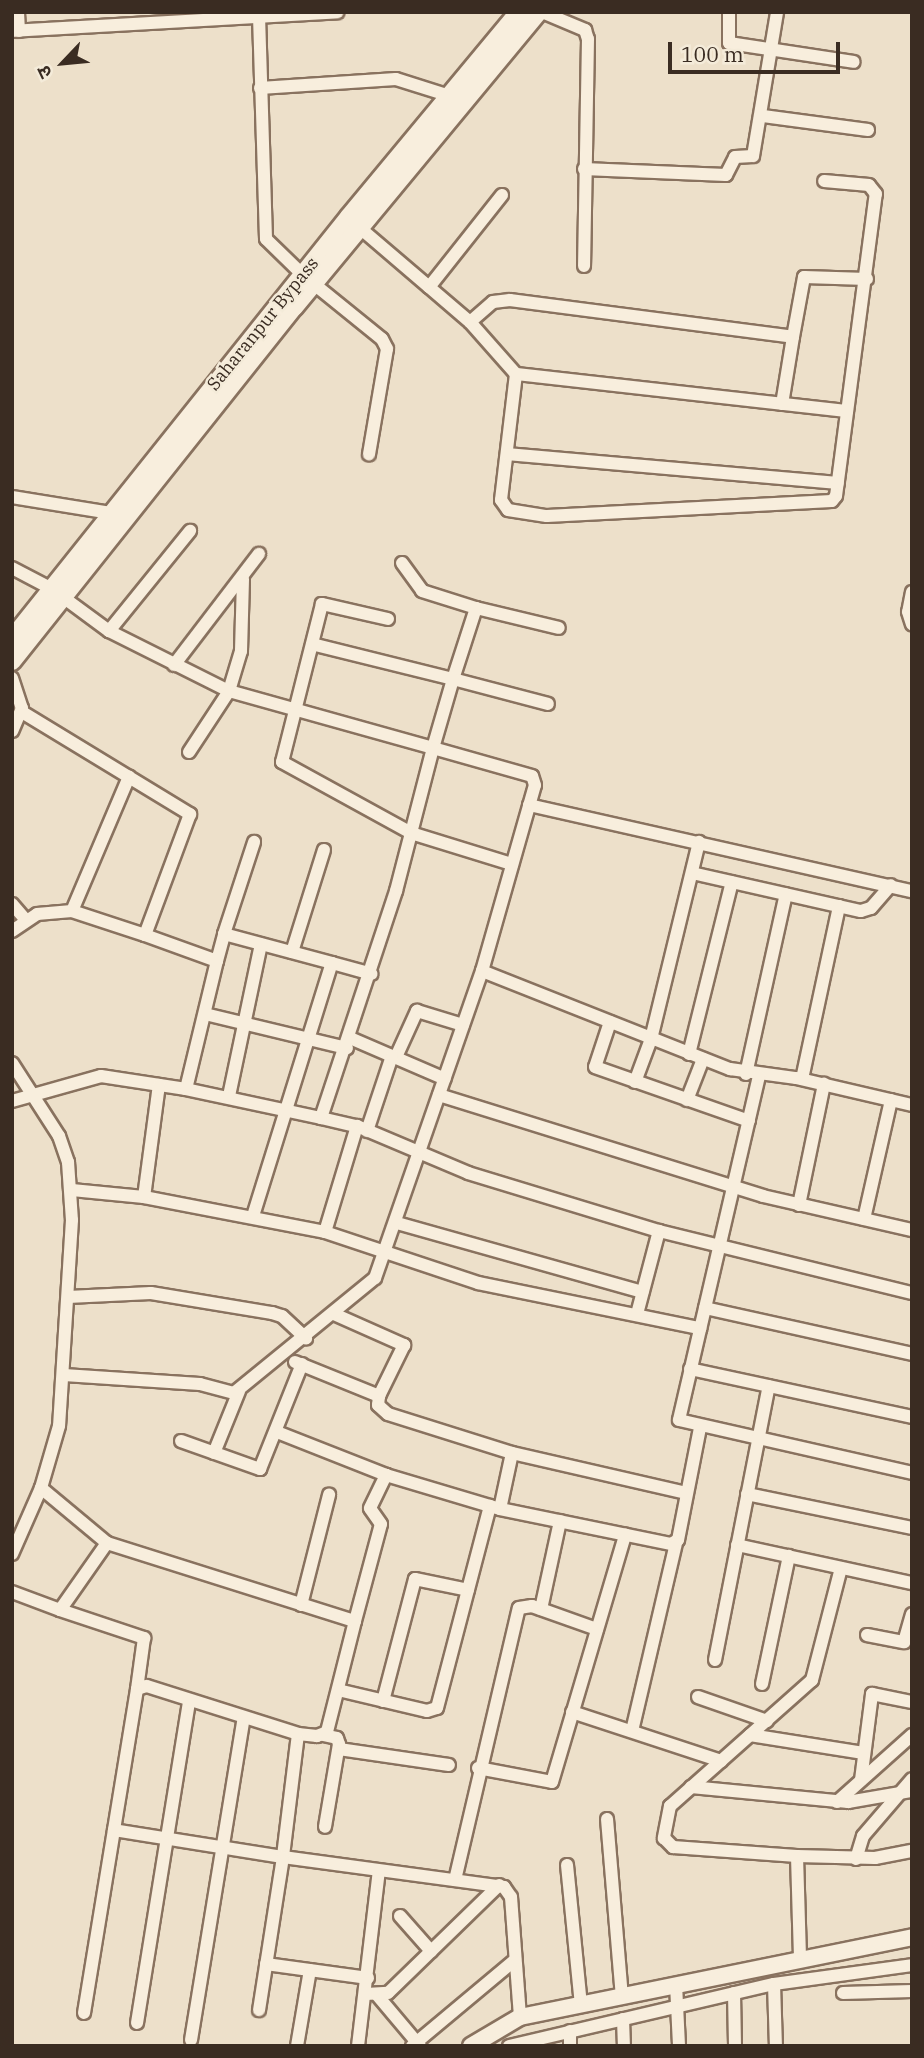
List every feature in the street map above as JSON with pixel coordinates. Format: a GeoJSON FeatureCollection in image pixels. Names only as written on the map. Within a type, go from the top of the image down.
{"type":"FeatureCollection","features":[{"type":"Feature","properties":{"kind":"main road","name":"Saharanpur Bypass"},"geometry":{"type":"LineString","coordinates":[[12,639],[57,594],[111,513],[308,279],[519,12]]}},
{"type":"Feature","properties":{"kind":"main road"},"geometry":{"type":"LineString","coordinates":[[333,248],[360,228],[540,12]]}},
{"type":"Feature","properties":{"kind":"main road"},"geometry":{"type":"LineString","coordinates":[[12,661],[57,594],[308,279]]}},
{"type":"Feature","properties":{"kind":"street"},"geometry":{"type":"LineString","coordinates":[[18,12],[16,31],[337,12]]}},
{"type":"Feature","properties":{"kind":"street"},"geometry":{"type":"LineString","coordinates":[[540,12],[587,33],[583,266]]}},
{"type":"Feature","properties":{"kind":"street"},"geometry":{"type":"LineString","coordinates":[[729,12],[729,43],[854,62]]}},
{"type":"Feature","properties":{"kind":"street"},"geometry":{"type":"LineString","coordinates":[[584,169],[726,175],[734,158],[754,155],[763,116],[777,12]]}},
{"type":"Feature","properties":{"kind":"street"},"geometry":{"type":"LineString","coordinates":[[259,16],[266,239],[308,279],[382,339],[387,349],[369,454]]}},
{"type":"Feature","properties":{"kind":"street"},"geometry":{"type":"LineString","coordinates":[[260,88],[396,79],[450,96]]}},
{"type":"Feature","properties":{"kind":"street"},"geometry":{"type":"LineString","coordinates":[[763,116],[868,130]]}},
{"type":"Feature","properties":{"kind":"street"},"geometry":{"type":"LineString","coordinates":[[516,374],[503,506],[547,516],[819,504],[834,499],[867,279],[876,191],[869,185],[824,181]]}},
{"type":"Feature","properties":{"kind":"street"},"geometry":{"type":"LineString","coordinates":[[429,287],[502,195]]}},
{"type":"Feature","properties":{"kind":"street"},"geometry":{"type":"LineString","coordinates":[[360,228],[470,322],[516,374],[847,411]]}},
{"type":"Feature","properties":{"kind":"street"},"geometry":{"type":"LineString","coordinates":[[782,404],[804,278],[867,279]]}},
{"type":"Feature","properties":{"kind":"street"},"geometry":{"type":"LineString","coordinates":[[470,322],[493,302],[510,300],[793,337]]}},
{"type":"Feature","properties":{"kind":"street"},"geometry":{"type":"LineString","coordinates":[[507,454],[838,483]]}},
{"type":"Feature","properties":{"kind":"street"},"geometry":{"type":"LineString","coordinates":[[12,497],[111,513]]}},
{"type":"Feature","properties":{"kind":"street"},"geometry":{"type":"LineString","coordinates":[[109,631],[190,531]]}},
{"type":"Feature","properties":{"kind":"street"},"geometry":{"type":"LineString","coordinates":[[174,665],[260,554]]}},
{"type":"Feature","properties":{"kind":"street"},"geometry":{"type":"LineString","coordinates":[[402,563],[422,591],[476,608],[559,628]]}},
{"type":"Feature","properties":{"kind":"street"},"geometry":{"type":"LineString","coordinates":[[12,568],[57,594],[109,631],[229,691],[296,713],[531,775],[535,785],[482,971],[388,1250],[374,1278],[306,1338],[239,1391],[228,1394],[200,1384],[64,1375]]}},
{"type":"Feature","properties":{"kind":"street"},"geometry":{"type":"LineString","coordinates":[[188,752],[229,691],[241,651],[243,579]]}},
{"type":"Feature","properties":{"kind":"street"},"geometry":{"type":"LineString","coordinates":[[912,592],[908,612],[912,624]]}},
{"type":"Feature","properties":{"kind":"street"},"geometry":{"type":"LineString","coordinates":[[388,619],[324,603],[282,758],[285,766],[411,833],[512,864]]}},
{"type":"Feature","properties":{"kind":"street"},"geometry":{"type":"LineString","coordinates":[[321,1118],[372,974],[433,748],[476,608]]}},
{"type":"Feature","properties":{"kind":"street"},"geometry":{"type":"LineString","coordinates":[[312,643],[548,704]]}},
{"type":"Feature","properties":{"kind":"street"},"geometry":{"type":"LineString","coordinates":[[12,678],[22,712],[129,777],[178,803],[191,817],[145,934]]}},
{"type":"Feature","properties":{"kind":"street"},"geometry":{"type":"LineString","coordinates":[[12,732],[22,712]]}},
{"type":"Feature","properties":{"kind":"street"},"geometry":{"type":"LineString","coordinates":[[72,911],[129,777]]}},
{"type":"Feature","properties":{"kind":"street"},"geometry":{"type":"LineString","coordinates":[[529,806],[912,891]]}},
{"type":"Feature","properties":{"kind":"street"},"geometry":{"type":"LineString","coordinates":[[186,1089],[224,934],[254,842]]}},
{"type":"Feature","properties":{"kind":"street"},"geometry":{"type":"LineString","coordinates":[[635,1082],[650,1038],[699,842]]}},
{"type":"Feature","properties":{"kind":"street"},"geometry":{"type":"LineString","coordinates":[[292,952],[324,850]]}},
{"type":"Feature","properties":{"kind":"street"},"geometry":{"type":"LineString","coordinates":[[692,873],[866,910],[891,886]]}},
{"type":"Feature","properties":{"kind":"street"},"geometry":{"type":"LineString","coordinates":[[690,1054],[732,882]]}},
{"type":"Feature","properties":{"kind":"street"},"geometry":{"type":"LineString","coordinates":[[746,1074],[786,894]]}},
{"type":"Feature","properties":{"kind":"street"},"geometry":{"type":"LineString","coordinates":[[12,904],[26,920]]}},
{"type":"Feature","properties":{"kind":"street"},"geometry":{"type":"LineString","coordinates":[[802,1079],[839,906]]}},
{"type":"Feature","properties":{"kind":"street"},"geometry":{"type":"LineString","coordinates":[[12,931],[37,914],[72,911],[217,961]]}},
{"type":"Feature","properties":{"kind":"street"},"geometry":{"type":"LineString","coordinates":[[224,934],[372,974]]}},
{"type":"Feature","properties":{"kind":"street"},"geometry":{"type":"LineString","coordinates":[[229,1096],[261,944]]}},
{"type":"Feature","properties":{"kind":"street"},"geometry":{"type":"LineString","coordinates":[[253,1216],[284,1109],[332,963]]}},
{"type":"Feature","properties":{"kind":"street"},"geometry":{"type":"LineString","coordinates":[[482,971],[746,1074],[802,1079],[912,1105]]}},
{"type":"Feature","properties":{"kind":"street"},"geometry":{"type":"LineString","coordinates":[[325,1231],[362,1128],[417,1011],[463,1025]]}},
{"type":"Feature","properties":{"kind":"street"},"geometry":{"type":"LineString","coordinates":[[205,1014],[348,1043],[394,1056],[445,1079]]}},
{"type":"Feature","properties":{"kind":"street"},"geometry":{"type":"LineString","coordinates":[[610,1022],[595,1066],[749,1121]]}},
{"type":"Feature","properties":{"kind":"street"},"geometry":{"type":"LineString","coordinates":[[687,1100],[704,1059]]}},
{"type":"Feature","properties":{"kind":"street"},"geometry":{"type":"LineString","coordinates":[[12,1063],[59,1136],[72,1190],[64,1375],[59,1426],[41,1488],[12,1554]]}},
{"type":"Feature","properties":{"kind":"street"},"geometry":{"type":"LineString","coordinates":[[12,1101],[101,1076],[229,1096],[362,1128],[468,1173],[659,1231],[912,1293]]}},
{"type":"Feature","properties":{"kind":"street"},"geometry":{"type":"LineString","coordinates":[[760,1076],[679,1420],[700,1428],[757,1441],[912,1473]]}},
{"type":"Feature","properties":{"kind":"street"},"geometry":{"type":"LineString","coordinates":[[799,1205],[824,1084]]}},
{"type":"Feature","properties":{"kind":"street"},"geometry":{"type":"LineString","coordinates":[[144,1197],[159,1085]]}},
{"type":"Feature","properties":{"kind":"street"},"geometry":{"type":"LineString","coordinates":[[439,1094],[734,1187],[799,1205],[912,1230]]}},
{"type":"Feature","properties":{"kind":"street"},"geometry":{"type":"LineString","coordinates":[[864,1219],[891,1100]]}},
{"type":"Feature","properties":{"kind":"street"},"geometry":{"type":"LineString","coordinates":[[72,1190],[144,1197],[325,1231],[388,1250],[478,1283],[700,1328]]}},
{"type":"Feature","properties":{"kind":"street"},"geometry":{"type":"LineString","coordinates":[[397,1223],[643,1292]]}},
{"type":"Feature","properties":{"kind":"street"},"geometry":{"type":"LineString","coordinates":[[638,1314],[659,1231]]}},
{"type":"Feature","properties":{"kind":"street"},"geometry":{"type":"LineString","coordinates":[[68,1297],[150,1293],[272,1313],[282,1316],[306,1338]]}},
{"type":"Feature","properties":{"kind":"street"},"geometry":{"type":"LineString","coordinates":[[705,1308],[912,1354]]}},
{"type":"Feature","properties":{"kind":"street"},"geometry":{"type":"LineString","coordinates":[[334,1314],[402,1341],[403,1350],[377,1405],[387,1414],[512,1453],[686,1493]]}},
{"type":"Feature","properties":{"kind":"street"},"geometry":{"type":"LineString","coordinates":[[283,1357],[379,1396]]}},
{"type":"Feature","properties":{"kind":"street"},"geometry":{"type":"LineString","coordinates":[[181,1441],[260,1469],[302,1364]]}},
{"type":"Feature","properties":{"kind":"street"},"geometry":{"type":"LineString","coordinates":[[690,1369],[912,1417]]}},
{"type":"Feature","properties":{"kind":"street"},"geometry":{"type":"LineString","coordinates":[[715,1660],[769,1386]]}},
{"type":"Feature","properties":{"kind":"street"},"geometry":{"type":"LineString","coordinates":[[214,1453],[239,1391]]}},
{"type":"Feature","properties":{"kind":"street"},"geometry":{"type":"LineString","coordinates":[[632,1731],[700,1428]]}},
{"type":"Feature","properties":{"kind":"street"},"geometry":{"type":"LineString","coordinates":[[277,1432],[386,1475],[495,1508],[676,1544]]}},
{"type":"Feature","properties":{"kind":"street"},"geometry":{"type":"LineString","coordinates":[[338,1690],[428,1711],[437,1708],[468,1590],[512,1453]]}},
{"type":"Feature","properties":{"kind":"street"},"geometry":{"type":"LineString","coordinates":[[323,1735],[338,1690],[381,1524],[370,1508],[386,1475]]}},
{"type":"Feature","properties":{"kind":"street"},"geometry":{"type":"LineString","coordinates":[[41,1488],[107,1543],[355,1621]]}},
{"type":"Feature","properties":{"kind":"street"},"geometry":{"type":"LineString","coordinates":[[747,1494],[912,1528]]}},
{"type":"Feature","properties":{"kind":"street"},"geometry":{"type":"LineString","coordinates":[[301,1605],[329,1495]]}},
{"type":"Feature","properties":{"kind":"street"},"geometry":{"type":"LineString","coordinates":[[541,1609],[560,1521]]}},
{"type":"Feature","properties":{"kind":"street"},"geometry":{"type":"LineString","coordinates":[[478,1768],[549,1784],[625,1535]]}},
{"type":"Feature","properties":{"kind":"street"},"geometry":{"type":"LineString","coordinates":[[60,1610],[107,1543]]}},
{"type":"Feature","properties":{"kind":"street"},"geometry":{"type":"LineString","coordinates":[[737,1545],[912,1583]]}},
{"type":"Feature","properties":{"kind":"street"},"geometry":{"type":"LineString","coordinates":[[762,1684],[789,1556]]}},
{"type":"Feature","properties":{"kind":"street"},"geometry":{"type":"LineString","coordinates":[[841,1568],[817,1672],[666,1813],[664,1838],[669,1846],[797,1856],[856,1859],[912,1852]]}},
{"type":"Feature","properties":{"kind":"street"},"geometry":{"type":"LineString","coordinates":[[383,1701],[415,1579],[468,1590]]}},
{"type":"Feature","properties":{"kind":"street"},"geometry":{"type":"LineString","coordinates":[[12,1592],[144,1638],[84,2013]]}},
{"type":"Feature","properties":{"kind":"street"},"geometry":{"type":"LineString","coordinates":[[454,1880],[478,1768],[517,1613],[524,1604],[597,1629]]}},
{"type":"Feature","properties":{"kind":"street"},"geometry":{"type":"LineString","coordinates":[[867,1635],[904,1642],[912,1614]]}},
{"type":"Feature","properties":{"kind":"street"},"geometry":{"type":"LineString","coordinates":[[137,1689],[147,1686],[298,1734],[337,1738],[339,1749],[325,1827]]}},
{"type":"Feature","properties":{"kind":"street"},"geometry":{"type":"LineString","coordinates":[[861,1780],[872,1694],[912,1702]]}},
{"type":"Feature","properties":{"kind":"street"},"geometry":{"type":"LineString","coordinates":[[698,1697],[767,1721]]}},
{"type":"Feature","properties":{"kind":"street"},"geometry":{"type":"LineString","coordinates":[[137,2023],[189,1701]]}},
{"type":"Feature","properties":{"kind":"street"},"geometry":{"type":"LineString","coordinates":[[572,1712],[721,1760]]}},
{"type":"Feature","properties":{"kind":"street"},"geometry":{"type":"LineString","coordinates":[[191,2040],[244,1718]]}},
{"type":"Feature","properties":{"kind":"street"},"geometry":{"type":"LineString","coordinates":[[259,2010],[283,1857],[298,1734]]}},
{"type":"Feature","properties":{"kind":"street"},"geometry":{"type":"LineString","coordinates":[[750,1735],[864,1753]]}},
{"type":"Feature","properties":{"kind":"street"},"geometry":{"type":"LineString","coordinates":[[837,1802],[912,1735]]}},
{"type":"Feature","properties":{"kind":"street"},"geometry":{"type":"LineString","coordinates":[[339,1749],[449,1765]]}},
{"type":"Feature","properties":{"kind":"street"},"geometry":{"type":"LineString","coordinates":[[856,1859],[863,1836],[906,1792],[912,1779]]}},
{"type":"Feature","properties":{"kind":"street"},"geometry":{"type":"LineString","coordinates":[[691,1787],[837,1802],[906,1792]]}},
{"type":"Feature","properties":{"kind":"street"},"geometry":{"type":"LineString","coordinates":[[607,1819],[622,1997]]}},
{"type":"Feature","properties":{"kind":"street"},"geometry":{"type":"LineString","coordinates":[[114,1830],[379,1871],[499,1885],[511,1897],[520,2017]]}},
{"type":"Feature","properties":{"kind":"street"},"geometry":{"type":"LineString","coordinates":[[797,1856],[800,1959]]}},
{"type":"Feature","properties":{"kind":"street"},"geometry":{"type":"LineString","coordinates":[[567,1865],[580,2005]]}},
{"type":"Feature","properties":{"kind":"street"},"geometry":{"type":"LineString","coordinates":[[358,2046],[372,1995],[368,1978],[379,1871]]}},
{"type":"Feature","properties":{"kind":"street"},"geometry":{"type":"LineString","coordinates":[[372,1995],[388,1993],[499,1885]]}},
{"type":"Feature","properties":{"kind":"street"},"geometry":{"type":"LineString","coordinates":[[400,1916],[431,1951]]}},
{"type":"Feature","properties":{"kind":"street"},"geometry":{"type":"LineString","coordinates":[[509,2046],[531,2043],[623,2019],[677,1995],[800,1959],[912,1937]]}},
{"type":"Feature","properties":{"kind":"street"},"geometry":{"type":"LineString","coordinates":[[372,1995],[417,2045],[515,1959]]}},
{"type":"Feature","properties":{"kind":"street"},"geometry":{"type":"LineString","coordinates":[[266,1964],[368,1978]]}},
{"type":"Feature","properties":{"kind":"street"},"geometry":{"type":"LineString","coordinates":[[471,2046],[520,2017],[622,1997],[734,1993],[774,1984],[912,1965]]}},
{"type":"Feature","properties":{"kind":"street"},"geometry":{"type":"LineString","coordinates":[[297,2046],[310,1970]]}},
{"type":"Feature","properties":{"kind":"street"},"geometry":{"type":"LineString","coordinates":[[774,1984],[776,2046]]}},
{"type":"Feature","properties":{"kind":"street"},"geometry":{"type":"LineString","coordinates":[[843,1993],[912,1992]]}},
{"type":"Feature","properties":{"kind":"street"},"geometry":{"type":"LineString","coordinates":[[734,1993],[735,2046]]}},
{"type":"Feature","properties":{"kind":"street"},"geometry":{"type":"LineString","coordinates":[[677,1995],[679,2046]]}},
{"type":"Feature","properties":{"kind":"street"},"geometry":{"type":"LineString","coordinates":[[623,2019],[624,2046]]}},
{"type":"Feature","properties":{"kind":"street"},"geometry":{"type":"LineString","coordinates":[[570,2031],[570,2046]]}}]}
